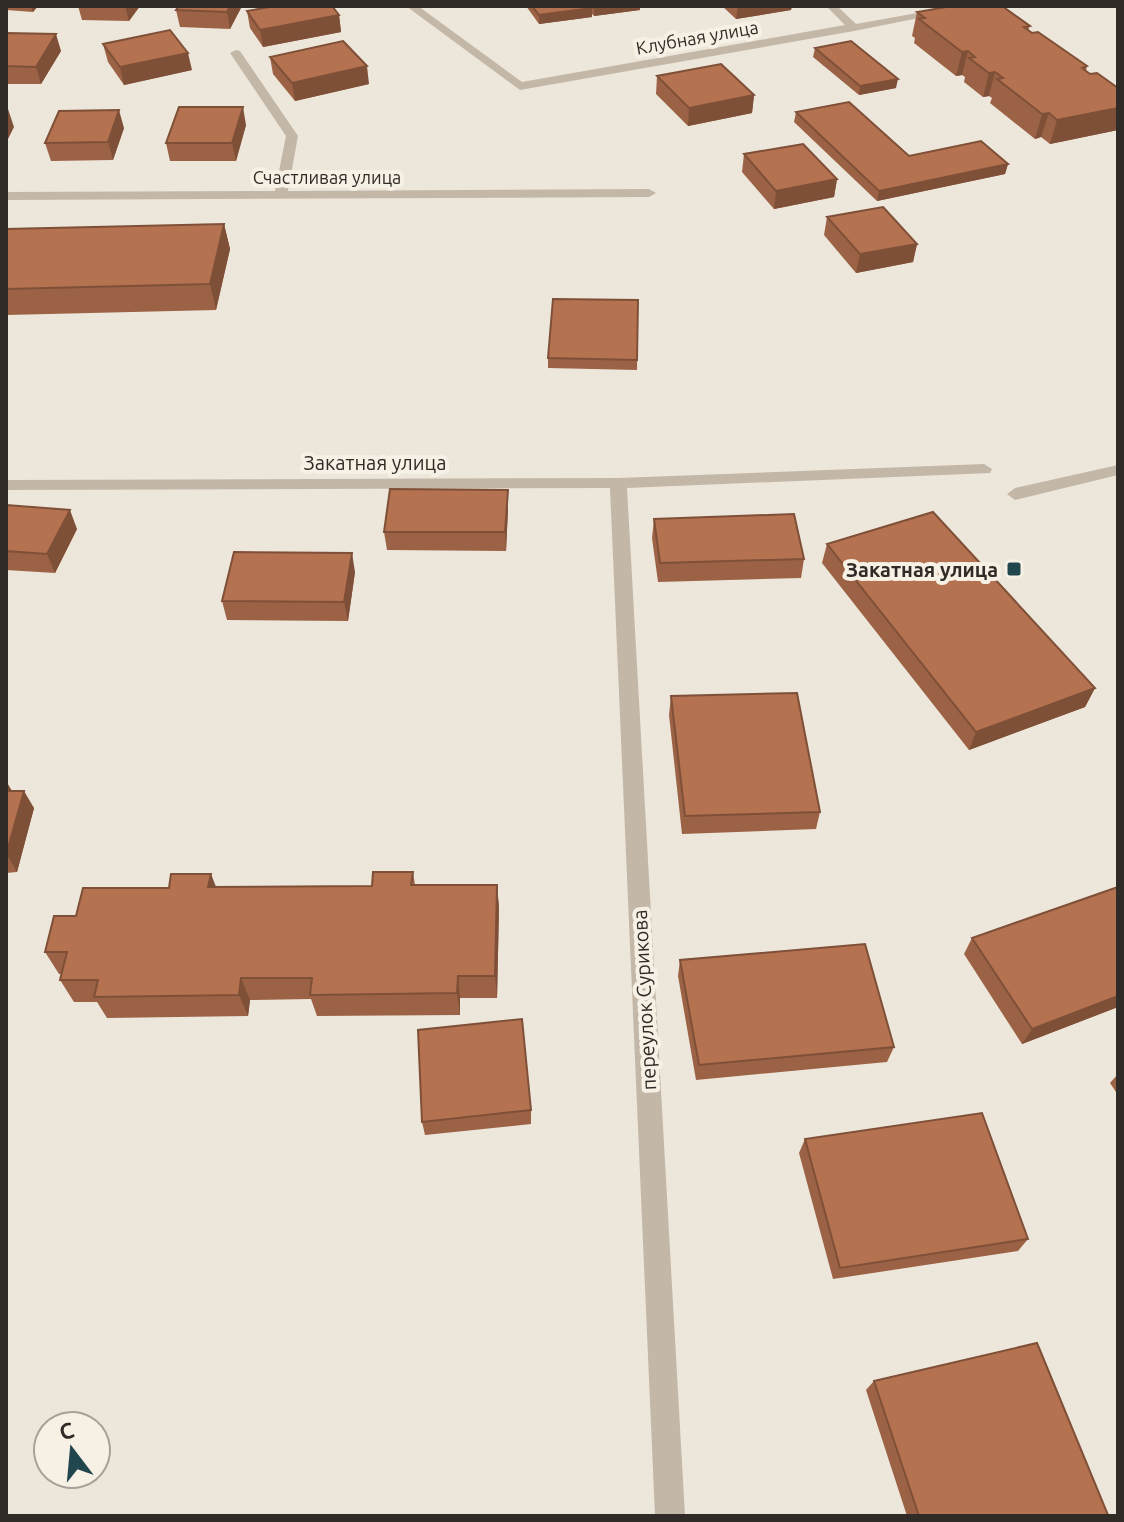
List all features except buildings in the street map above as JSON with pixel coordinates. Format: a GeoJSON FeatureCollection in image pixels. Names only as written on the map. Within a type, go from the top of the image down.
{"type":"FeatureCollection","features":[{"type":"Feature","properties":{"kind":"street","name":"Клубная улица"},"geometry":{"type":"LineString","coordinates":[[411,6],[520,86],[974,6]]}},
{"type":"Feature","properties":{"kind":"street"},"geometry":{"type":"LineString","coordinates":[[831,6],[854,28]]}},
{"type":"Feature","properties":{"kind":"street"},"geometry":{"type":"LineString","coordinates":[[236,53],[292,136],[281,195]]}},
{"type":"Feature","properties":{"kind":"street","name":"Счастливая улица"},"geometry":{"type":"LineString","coordinates":[[6,196],[649,193]]}},
{"type":"Feature","properties":{"kind":"street","name":"Закатная улица"},"geometry":{"type":"LineString","coordinates":[[6,485],[618,483],[984,469]]}},
{"type":"Feature","properties":{"kind":"street"},"geometry":{"type":"LineString","coordinates":[[1015,494],[1118,470]]}},
{"type":"Feature","properties":{"kind":"street","name":"переулок Сурикова"},"geometry":{"type":"LineString","coordinates":[[618,483],[670,1516]]}},
{"type":"Feature","properties":{"kind":"place","name":"Закатная улица"},"geometry":{"type":"Point","coordinates":[1014,569]}}]}
